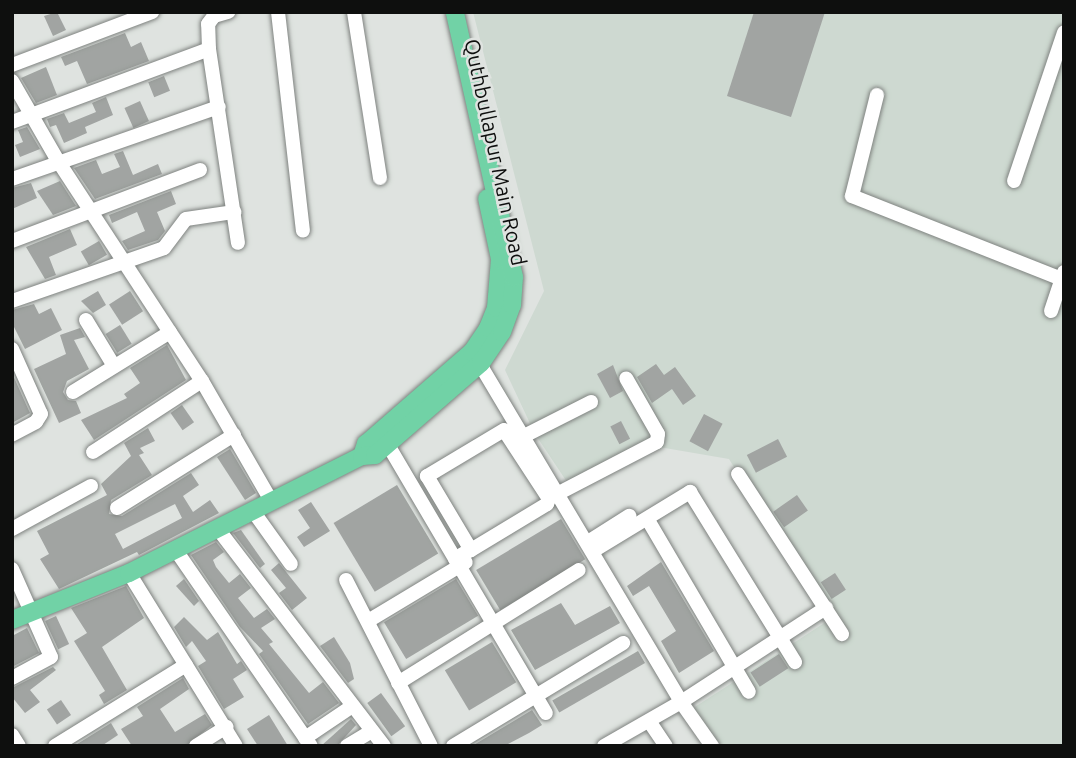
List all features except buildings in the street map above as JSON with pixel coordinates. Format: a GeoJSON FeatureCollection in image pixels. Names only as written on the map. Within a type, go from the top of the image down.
{"type":"FeatureCollection","features":[{"type":"Feature","properties":{"kind":"main road","name":"Quthbullapur Main Road"},"geometry":{"type":"LineString","coordinates":[[362,456],[366,444],[477,357],[496,308],[500,259],[443,12]]}},
{"type":"Feature","properties":{"kind":"main road","name":"Quthbullapur Main Road"},"geometry":{"type":"LineString","coordinates":[[12,620],[129,573],[362,456],[375,455],[502,332],[512,305],[514,277],[455,12]]}},
{"type":"Feature","properties":{"kind":"street"},"geometry":{"type":"LineString","coordinates":[[12,65],[152,12]]}},
{"type":"Feature","properties":{"kind":"street"},"geometry":{"type":"LineString","coordinates":[[228,12],[209,15],[209,49],[238,243]]}},
{"type":"Feature","properties":{"kind":"street"},"geometry":{"type":"LineString","coordinates":[[278,12],[303,231]]}},
{"type":"Feature","properties":{"kind":"street"},"geometry":{"type":"LineString","coordinates":[[354,12],[380,178]]}},
{"type":"Feature","properties":{"kind":"street"},"geometry":{"type":"LineString","coordinates":[[1013,181],[1064,32]]}},
{"type":"Feature","properties":{"kind":"street"},"geometry":{"type":"LineString","coordinates":[[12,122],[209,49]]}},
{"type":"Feature","properties":{"kind":"street"},"geometry":{"type":"LineString","coordinates":[[12,81],[58,161],[202,382],[272,502]]}},
{"type":"Feature","properties":{"kind":"street"},"geometry":{"type":"LineString","coordinates":[[877,95],[852,196],[1063,277],[1051,311]]}},
{"type":"Feature","properties":{"kind":"street"},"geometry":{"type":"LineString","coordinates":[[12,180],[58,161],[219,107]]}},
{"type":"Feature","properties":{"kind":"street"},"geometry":{"type":"LineString","coordinates":[[12,241],[200,170]]}},
{"type":"Feature","properties":{"kind":"street"},"geometry":{"type":"LineString","coordinates":[[12,301],[164,248],[186,219],[234,212]]}},
{"type":"Feature","properties":{"kind":"street"},"geometry":{"type":"LineString","coordinates":[[86,320],[114,366]]}},
{"type":"Feature","properties":{"kind":"street"},"geometry":{"type":"LineString","coordinates":[[73,392],[170,332]]}},
{"type":"Feature","properties":{"kind":"street"},"geometry":{"type":"LineString","coordinates":[[12,349],[41,414],[36,422],[12,435]]}},
{"type":"Feature","properties":{"kind":"street"},"geometry":{"type":"LineString","coordinates":[[477,357],[526,435],[681,702],[712,746]]}},
{"type":"Feature","properties":{"kind":"street"},"geometry":{"type":"LineString","coordinates":[[559,493],[657,442],[658,434],[626,378]]}},
{"type":"Feature","properties":{"kind":"street"},"geometry":{"type":"LineString","coordinates":[[93,452],[202,382]]}},
{"type":"Feature","properties":{"kind":"street"},"geometry":{"type":"LineString","coordinates":[[526,435],[591,402]]}},
{"type":"Feature","properties":{"kind":"street"},"geometry":{"type":"LineString","coordinates":[[458,562],[471,550],[549,499],[504,430],[428,475],[471,550]]}},
{"type":"Feature","properties":{"kind":"street"},"geometry":{"type":"LineString","coordinates":[[117,508],[234,435]]}},
{"type":"Feature","properties":{"kind":"street"},"geometry":{"type":"LineString","coordinates":[[388,445],[495,622],[546,713]]}},
{"type":"Feature","properties":{"kind":"street"},"geometry":{"type":"LineString","coordinates":[[738,474],[842,634]]}},
{"type":"Feature","properties":{"kind":"street"},"geometry":{"type":"LineString","coordinates":[[12,529],[91,486]]}},
{"type":"Feature","properties":{"kind":"street"},"geometry":{"type":"LineString","coordinates":[[590,547],[648,520],[690,492],[794,662]]}},
{"type":"Feature","properties":{"kind":"street"},"geometry":{"type":"LineString","coordinates":[[253,512],[291,564]]}},
{"type":"Feature","properties":{"kind":"street"},"geometry":{"type":"LineString","coordinates":[[590,547],[629,516]]}},
{"type":"Feature","properties":{"kind":"street"},"geometry":{"type":"LineString","coordinates":[[368,621],[458,562],[543,517]]}},
{"type":"Feature","properties":{"kind":"street"},"geometry":{"type":"LineString","coordinates":[[648,520],[733,669],[749,692]]}},
{"type":"Feature","properties":{"kind":"street"},"geometry":{"type":"LineString","coordinates":[[218,529],[351,707],[384,746]]}},
{"type":"Feature","properties":{"kind":"street"},"geometry":{"type":"LineString","coordinates":[[175,549],[308,742],[351,707]]}},
{"type":"Feature","properties":{"kind":"street"},"geometry":{"type":"LineString","coordinates":[[12,569],[51,657],[12,677]]}},
{"type":"Feature","properties":{"kind":"street"},"geometry":{"type":"LineString","coordinates":[[398,683],[579,570]]}},
{"type":"Feature","properties":{"kind":"street"},"geometry":{"type":"LineString","coordinates":[[129,573],[236,746]]}},
{"type":"Feature","properties":{"kind":"street"},"geometry":{"type":"LineString","coordinates":[[346,580],[431,746]]}},
{"type":"Feature","properties":{"kind":"street"},"geometry":{"type":"LineString","coordinates":[[604,746],[681,702],[825,608]]}},
{"type":"Feature","properties":{"kind":"street"},"geometry":{"type":"LineString","coordinates":[[453,746],[623,643]]}},
{"type":"Feature","properties":{"kind":"street"},"geometry":{"type":"LineString","coordinates":[[55,746],[186,665]]}},
{"type":"Feature","properties":{"kind":"street"},"geometry":{"type":"LineString","coordinates":[[649,721],[666,746]]}},
{"type":"Feature","properties":{"kind":"street"},"geometry":{"type":"LineString","coordinates":[[196,746],[226,727]]}},
{"type":"Feature","properties":{"kind":"street"},"geometry":{"type":"LineString","coordinates":[[347,746],[372,731]]}},
{"type":"Feature","properties":{"kind":"street"},"geometry":{"type":"LineString","coordinates":[[12,735],[19,746]]}},
{"type":"Feature","properties":{"kind":"shaded area"},"geometry":{"type":"Polygon","coordinates":[[[473,12],[1064,12],[1064,746],[723,746],[684,714],[829,620],[729,459],[659,447],[569,485],[535,434],[505,370],[544,291],[473,12]]]}}]}
